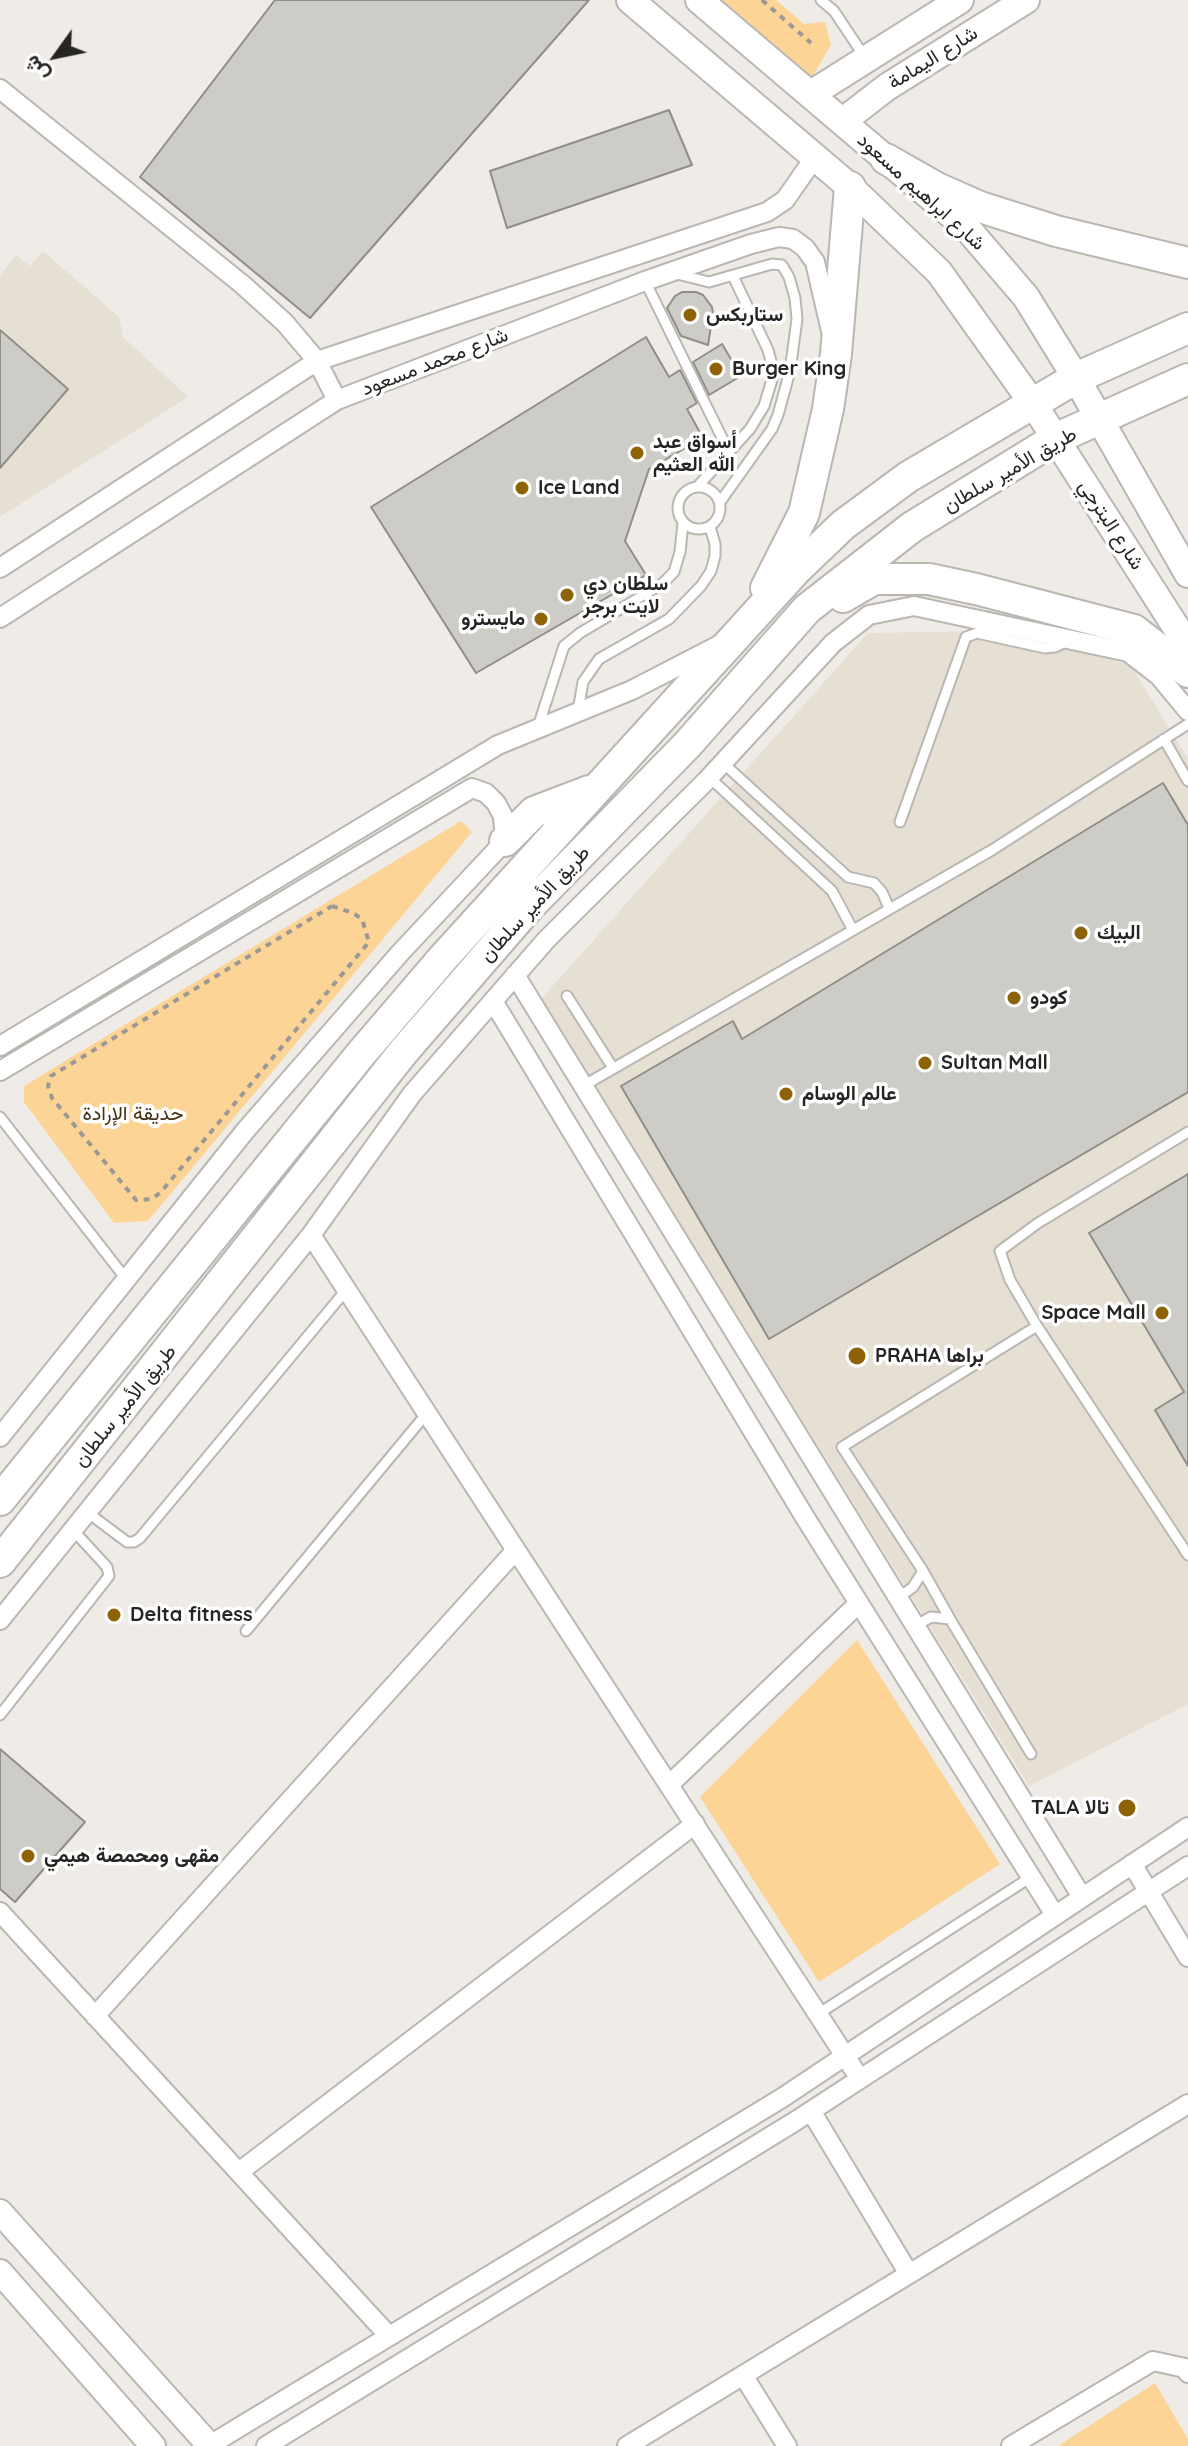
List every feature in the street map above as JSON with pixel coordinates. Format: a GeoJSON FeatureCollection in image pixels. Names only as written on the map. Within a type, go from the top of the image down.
{"type":"FeatureCollection","features":[{"type":"Feature","properties":{"kind":"main road"},"geometry":{"type":"LineString","coordinates":[[630,0],[850,187],[939,272],[1034,405]]}},
{"type":"Feature","properties":{"kind":"main road","name":"شارع ابراهيم مسعود"},"geometry":{"type":"LineString","coordinates":[[699,0],[966,227],[1026,297],[1100,420]]}},
{"type":"Feature","properties":{"kind":"main road","name":"شارع اليمامة"},"geometry":{"type":"LineString","coordinates":[[811,94],[960,0]]}},
{"type":"Feature","properties":{"kind":"main road","name":"شارع اليمامة"},"geometry":{"type":"LineString","coordinates":[[843,121],[887,87],[1026,0]]}},
{"type":"Feature","properties":{"kind":"main road"},"geometry":{"type":"LineString","coordinates":[[886,159],[937,188],[980,207],[1056,231],[1188,263]]}},
{"type":"Feature","properties":{"kind":"main road"},"geometry":{"type":"LineString","coordinates":[[736,636],[771,580],[804,513],[828,409],[836,354],[850,187]]}},
{"type":"Feature","properties":{"kind":"main road","name":"طريق الأمير سلطان"},"geometry":{"type":"LineString","coordinates":[[0,1500],[443,958],[796,570],[843,525],[908,477],[1076,378],[1188,328]]}},
{"type":"Feature","properties":{"kind":"main road","name":"طريق الأمير سلطان"},"geometry":{"type":"LineString","coordinates":[[0,1562],[404,1051],[527,909],[687,745],[807,609],[912,527],[1055,439],[1188,379]]}},
{"type":"Feature","properties":{"kind":"main road","name":"شارع البترجي"},"geometry":{"type":"LineString","coordinates":[[1034,405],[1188,646]]}},
{"type":"Feature","properties":{"kind":"main road","name":"شارع البترجي"},"geometry":{"type":"LineString","coordinates":[[1100,420],[1188,574]]}},
{"type":"Feature","properties":{"kind":"main road"},"geometry":{"type":"LineString","coordinates":[[768,654],[823,609],[874,579],[929,579],[1134,630],[1188,672]]}},
{"type":"Feature","properties":{"kind":"main road"},"geometry":{"type":"LineString","coordinates":[[505,841],[534,812],[595,789]]}},
{"type":"Feature","properties":{"kind":"main road"},"geometry":{"type":"LineString","coordinates":[[214,1235],[244,1257]]}},
{"type":"Feature","properties":{"kind":"street"},"geometry":{"type":"LineString","coordinates":[[0,89],[243,285],[285,323],[317,361],[337,400]]}},
{"type":"Feature","properties":{"kind":"street","name":"شارع محمد مسعود"},"geometry":{"type":"LineString","coordinates":[[0,568],[317,361],[767,212],[785,200],[815,157]]}},
{"type":"Feature","properties":{"kind":"street","name":"شارع محمد مسعود"},"geometry":{"type":"LineString","coordinates":[[0,618],[337,400],[645,281],[765,239],[793,239],[805,248],[815,262],[836,354]]}},
{"type":"Feature","properties":{"kind":"street"},"geometry":{"type":"LineString","coordinates":[[0,1620],[311,1235],[412,1094],[547,939],[723,763],[833,643],[869,615],[914,606],[1128,652],[1159,676],[1188,711]]}},
{"type":"Feature","properties":{"kind":"street"},"geometry":{"type":"LineString","coordinates":[[0,1046],[498,745],[632,690],[736,636]]}},
{"type":"Feature","properties":{"kind":"street"},"geometry":{"type":"LineString","coordinates":[[0,1071],[472,788],[486,793],[503,816],[505,841],[400,953],[245,1131],[0,1437]]}},
{"type":"Feature","properties":{"kind":"street"},"geometry":{"type":"LineString","coordinates":[[515,975],[1082,1897]]}},
{"type":"Feature","properties":{"kind":"street"},"geometry":{"type":"LineString","coordinates":[[493,1001],[859,1603],[1055,1915]]}},
{"type":"Feature","properties":{"kind":"street"},"geometry":{"type":"LineString","coordinates":[[311,1235],[860,2079]]}},
{"type":"Feature","properties":{"kind":"street"},"geometry":{"type":"LineString","coordinates":[[95,2016],[516,1550]]}},
{"type":"Feature","properties":{"kind":"street"},"geometry":{"type":"LineString","coordinates":[[669,1785],[859,1603]]}},
{"type":"Feature","properties":{"kind":"street"},"geometry":{"type":"LineString","coordinates":[[239,2172],[695,1824]]}},
{"type":"Feature","properties":{"kind":"street"},"geometry":{"type":"LineString","coordinates":[[0,2212],[210,2446],[782,2098],[1188,1827]]}},
{"type":"Feature","properties":{"kind":"street"},"geometry":{"type":"LineString","coordinates":[[1132,1864],[1188,1957]]}},
{"type":"Feature","properties":{"kind":"street"},"geometry":{"type":"LineString","coordinates":[[266,2446],[811,2111],[1188,1866]]}},
{"type":"Feature","properties":{"kind":"street"},"geometry":{"type":"LineString","coordinates":[[0,1912],[389,2336]]}},
{"type":"Feature","properties":{"kind":"street"},"geometry":{"type":"LineString","coordinates":[[627,2446],[1188,2104]]}},
{"type":"Feature","properties":{"kind":"street"},"geometry":{"type":"LineString","coordinates":[[811,2111],[909,2274]]}},
{"type":"Feature","properties":{"kind":"street"},"geometry":{"type":"LineString","coordinates":[[0,2272],[153,2446]]}},
{"type":"Feature","properties":{"kind":"street"},"geometry":{"type":"LineString","coordinates":[[1011,2446],[1153,2361],[1185,2368],[1188,2373]]}},
{"type":"Feature","properties":{"kind":"street"},"geometry":{"type":"LineString","coordinates":[[743,2375],[787,2446]]}},
{"type":"Feature","properties":{"kind":"lane"},"geometry":{"type":"LineString","coordinates":[[821,0],[834,11],[866,59]]}},
{"type":"Feature","properties":{"kind":"lane"},"geometry":{"type":"LineString","coordinates":[[670,273],[709,282],[772,264],[782,265],[789,277],[797,319],[790,371],[778,415],[772,429],[720,502]]}},
{"type":"Feature","properties":{"kind":"lane"},"geometry":{"type":"LineString","coordinates":[[698,486],[750,429],[764,406],[774,373],[768,350],[733,276]]}},
{"type":"Feature","properties":{"kind":"lane"},"geometry":{"type":"LineString","coordinates":[[645,281],[729,452]]}},
{"type":"Feature","properties":{"kind":"lane"},"geometry":{"type":"LineString","coordinates":[[538,728],[564,646],[674,572],[683,523],[678,505],[688,489],[698,486],[715,494],[721,512],[717,521],[701,530],[691,529],[683,523]]}},
{"type":"Feature","properties":{"kind":"lane"},"geometry":{"type":"LineString","coordinates":[[577,714],[583,682],[599,659],[669,619],[701,586],[711,571],[715,556],[710,527]]}},
{"type":"Feature","properties":{"kind":"lane"},"geometry":{"type":"LineString","coordinates":[[900,822],[964,641],[969,635],[977,633],[1050,648],[1069,640]]}},
{"type":"Feature","properties":{"kind":"lane"},"geometry":{"type":"LineString","coordinates":[[583,1086],[992,850],[1188,724]]}},
{"type":"Feature","properties":{"kind":"lane"},"geometry":{"type":"LineString","coordinates":[[1164,739],[1188,781]]}},
{"type":"Feature","properties":{"kind":"lane"},"geometry":{"type":"LineString","coordinates":[[723,763],[848,877],[874,883],[889,908]]}},
{"type":"Feature","properties":{"kind":"lane"},"geometry":{"type":"LineString","coordinates":[[709,777],[832,891],[853,930]]}},
{"type":"Feature","properties":{"kind":"lane"},"geometry":{"type":"LineString","coordinates":[[567,996],[613,1068]]}},
{"type":"Feature","properties":{"kind":"lane"},"geometry":{"type":"LineString","coordinates":[[0,1117],[128,1280]]}},
{"type":"Feature","properties":{"kind":"lane"},"geometry":{"type":"LineString","coordinates":[[1188,1132],[1038,1223],[1000,1251],[1010,1280],[1037,1326],[1188,1555]]}},
{"type":"Feature","properties":{"kind":"lane"},"geometry":{"type":"LineString","coordinates":[[87,1512],[127,1542],[140,1538],[347,1289]]}},
{"type":"Feature","properties":{"kind":"lane"},"geometry":{"type":"LineString","coordinates":[[1031,1754],[923,1571],[842,1447],[1037,1326]]}},
{"type":"Feature","properties":{"kind":"lane"},"geometry":{"type":"LineString","coordinates":[[246,1631],[427,1413]]}},
{"type":"Feature","properties":{"kind":"lane"},"geometry":{"type":"LineString","coordinates":[[0,1715],[109,1576],[107,1567],[73,1530]]}},
{"type":"Feature","properties":{"kind":"lane"},"geometry":{"type":"LineString","coordinates":[[894,1592],[905,1593],[923,1571]]}},
{"type":"Feature","properties":{"kind":"lane"},"geometry":{"type":"LineString","coordinates":[[915,1626],[931,1617],[950,1619]]}},
{"type":"Feature","properties":{"kind":"lane"},"geometry":{"type":"LineString","coordinates":[[818,2014],[1031,1877]]}},
{"type":"Feature","properties":{"kind":"path"},"geometry":{"type":"LineString","coordinates":[[762,0],[811,43]]}},
{"type":"Feature","properties":{"kind":"path"},"geometry":{"type":"LineString","coordinates":[[332,906],[362,919],[369,942],[161,1192],[152,1199],[136,1200],[52,1098],[48,1086],[51,1076],[332,906]]}},
{"type":"Feature","properties":{"kind":"shaded area"},"geometry":{"type":"Polygon","coordinates":[[[43,251],[119,317],[123,337],[188,397],[0,517],[0,275],[16,255],[30,266],[43,251]]]}},
{"type":"Feature","properties":{"kind":"shaded area"},"geometry":{"type":"Polygon","coordinates":[[[989,631],[1130,665],[1188,758],[1188,1704],[1029,1786],[541,999],[868,633],[989,631]]]}},
{"type":"Feature","properties":{"kind":"green space"},"geometry":{"type":"Polygon","coordinates":[[[721,0],[776,0],[804,24],[825,22],[831,45],[812,77],[721,0]]]}},
{"type":"Feature","properties":{"kind":"green space","name":"حديقة الإرادة"},"geometry":{"type":"Polygon","coordinates":[[[461,821],[472,832],[148,1221],[114,1223],[24,1102],[24,1086],[461,821]]]}},
{"type":"Feature","properties":{"kind":"green space"},"geometry":{"type":"Polygon","coordinates":[[[857,1640],[1000,1864],[819,1982],[700,1797],[857,1640]]]}},
{"type":"Feature","properties":{"kind":"green space"},"geometry":{"type":"Polygon","coordinates":[[[1155,2383],[1188,2439],[1188,2446],[1058,2446],[1155,2383]]]}},
{"type":"Feature","properties":{"kind":"building"},"geometry":{"type":"Polygon","coordinates":[[[275,0],[589,0],[310,318],[140,177],[275,0]]]}},
{"type":"Feature","properties":{"kind":"building"},"geometry":{"type":"Polygon","coordinates":[[[669,110],[692,165],[507,228],[490,171],[669,110]]]}},
{"type":"Feature","properties":{"kind":"building","name":"ستاربكس"},"geometry":{"type":"Polygon","coordinates":[[[682,292],[703,295],[712,307],[708,345],[681,336],[667,308],[682,292]]]}},
{"type":"Feature","properties":{"kind":"building"},"geometry":{"type":"Polygon","coordinates":[[[0,330],[68,389],[0,468],[0,330]]]}},
{"type":"Feature","properties":{"kind":"building","name":"Ice Land"},"geometry":{"type":"Polygon","coordinates":[[[646,337],[669,377],[680,370],[697,403],[687,409],[703,438],[649,469],[625,541],[646,575],[476,673],[371,507],[646,337]]]}},
{"type":"Feature","properties":{"kind":"building","name":"Burger King"},"geometry":{"type":"Polygon","coordinates":[[[722,344],[741,376],[709,395],[693,362],[722,344]]]}},
{"type":"Feature","properties":{"kind":"building","name":"Sultan Mall"},"geometry":{"type":"Polygon","coordinates":[[[1163,783],[1188,825],[1188,1092],[769,1339],[621,1086],[733,1021],[742,1039],[1163,783]]]}},
{"type":"Feature","properties":{"kind":"building","name":"Space Mall"},"geometry":{"type":"Polygon","coordinates":[[[1188,1174],[1188,1466],[1155,1410],[1184,1392],[1089,1233],[1188,1174]]]}},
{"type":"Feature","properties":{"kind":"building","name":"مقهى ومحمصة هيمي"},"geometry":{"type":"Polygon","coordinates":[[[0,1749],[85,1822],[15,1902],[0,1889],[0,1749]]]}},
{"type":"Feature","properties":{"kind":"place","name":"ستاربكس"},"geometry":{"type":"Point","coordinates":[690,315]}},
{"type":"Feature","properties":{"kind":"place","name":"Burger King"},"geometry":{"type":"Point","coordinates":[716,369]}},
{"type":"Feature","properties":{"kind":"place","name":"أسواق عبد الله العثيم"},"geometry":{"type":"Point","coordinates":[637,453]}},
{"type":"Feature","properties":{"kind":"place","name":"Ice Land"},"geometry":{"type":"Point","coordinates":[522,488]}},
{"type":"Feature","properties":{"kind":"place","name":"سلطان دي لايت برجر"},"geometry":{"type":"Point","coordinates":[567,595]}},
{"type":"Feature","properties":{"kind":"place","name":"مايسترو"},"geometry":{"type":"Point","coordinates":[541,619]}},
{"type":"Feature","properties":{"kind":"place","name":"البيك"},"geometry":{"type":"Point","coordinates":[1081,933]}},
{"type":"Feature","properties":{"kind":"place","name":"كودو"},"geometry":{"type":"Point","coordinates":[1014,998]}},
{"type":"Feature","properties":{"kind":"place","name":"Sultan Mall"},"geometry":{"type":"Point","coordinates":[925,1063]}},
{"type":"Feature","properties":{"kind":"place","name":"عالم الوسام"},"geometry":{"type":"Point","coordinates":[786,1094]}},
{"type":"Feature","properties":{"kind":"place","name":"Space Mall"},"geometry":{"type":"Point","coordinates":[1162,1313]}},
{"type":"Feature","properties":{"kind":"place","name":"PRAHA براها"},"geometry":{"type":"Point","coordinates":[857,1356]}},
{"type":"Feature","properties":{"kind":"place","name":"Delta fitness"},"geometry":{"type":"Point","coordinates":[114,1615]}},
{"type":"Feature","properties":{"kind":"place","name":"TALA تالا"},"geometry":{"type":"Point","coordinates":[1127,1808]}},
{"type":"Feature","properties":{"kind":"place","name":"مقهى ومحمصة هيمي"},"geometry":{"type":"Point","coordinates":[28,1856]}}]}
